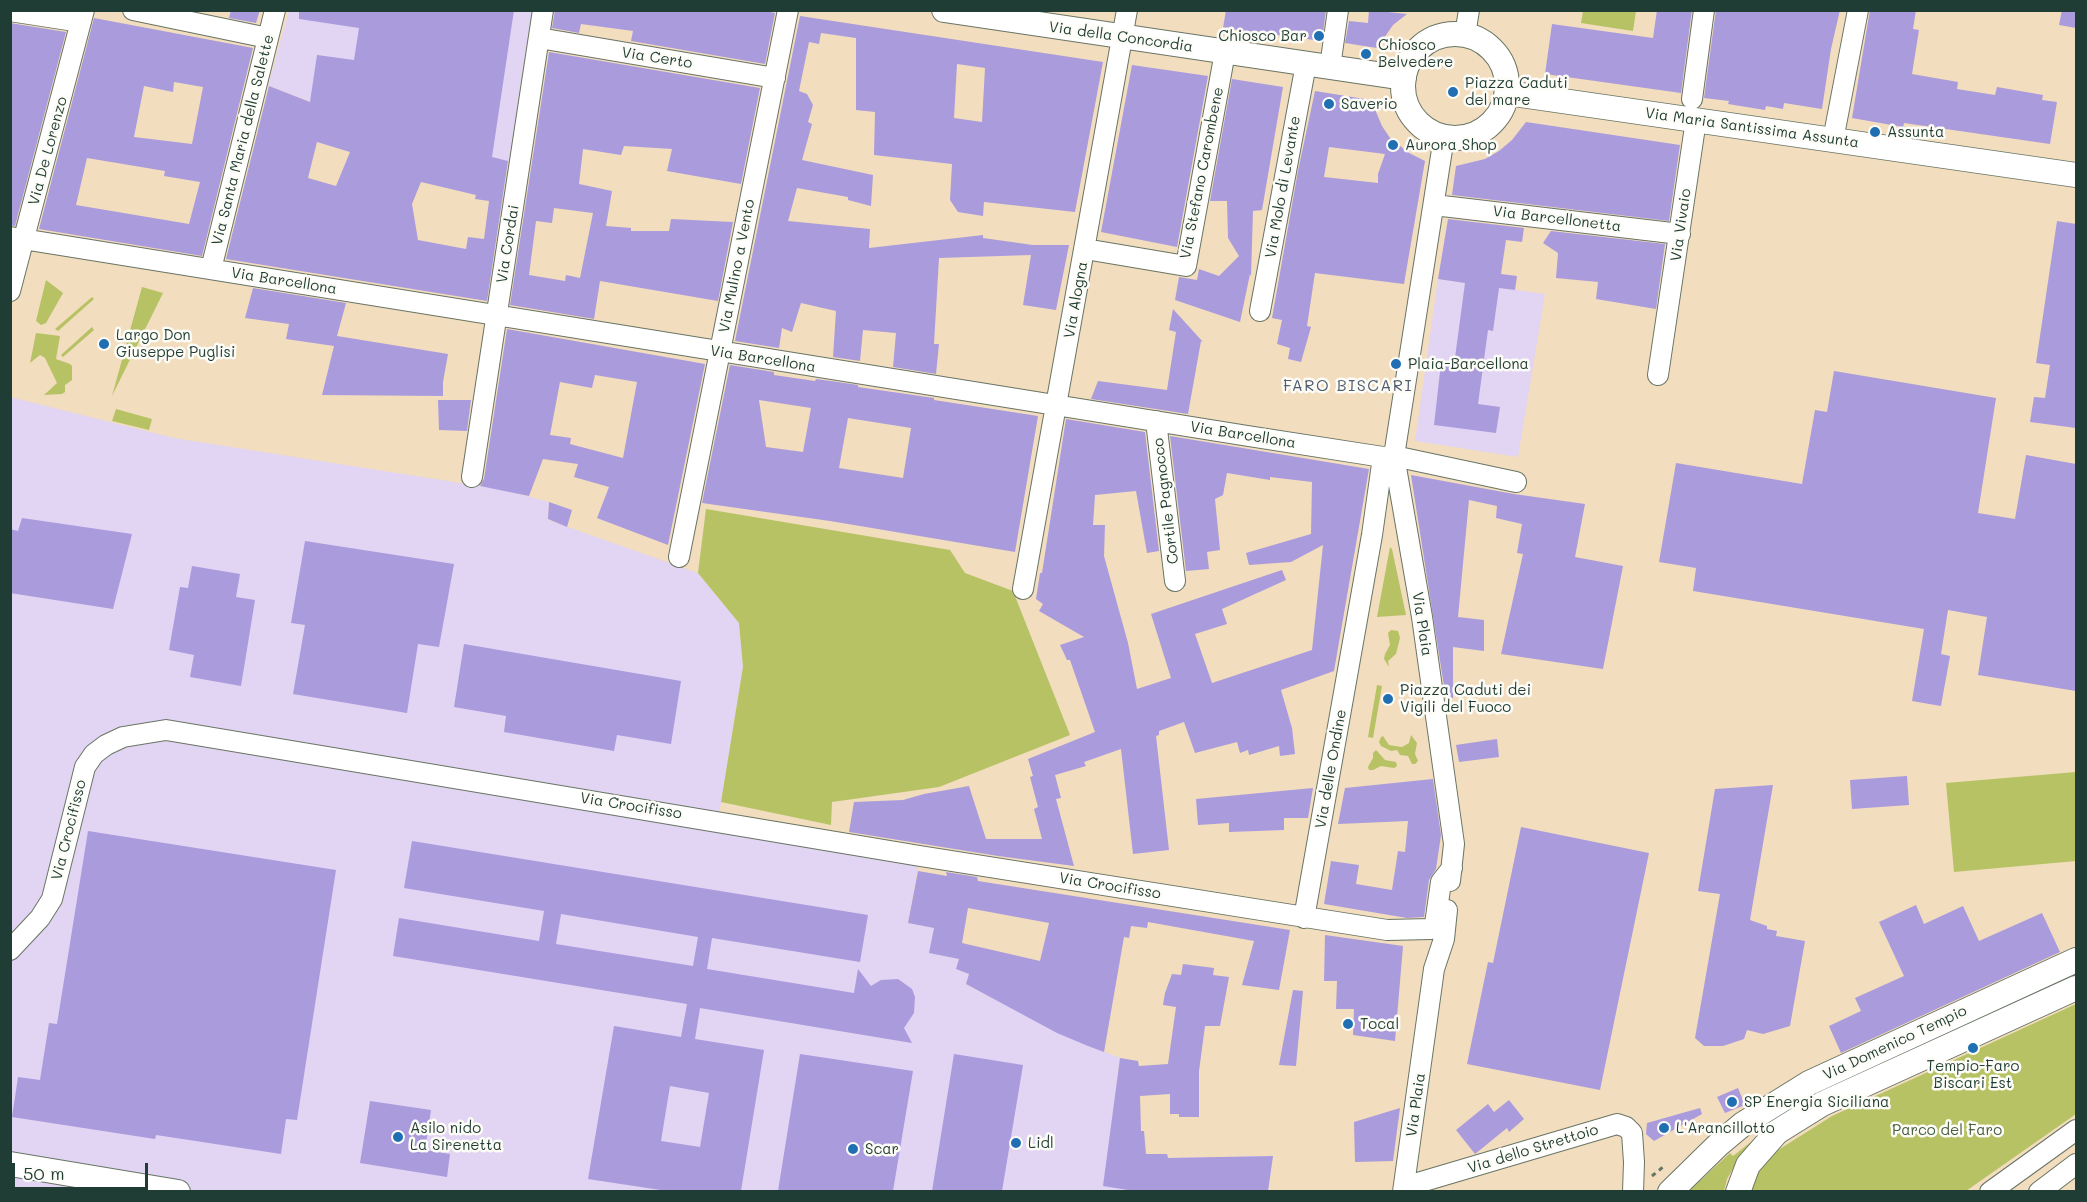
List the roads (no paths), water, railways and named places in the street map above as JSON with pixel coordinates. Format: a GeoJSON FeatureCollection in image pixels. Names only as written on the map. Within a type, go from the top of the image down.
{"type":"FeatureCollection","features":[{"type":"Feature","properties":{"kind":"main road","name":"Via della Concordia"},"geometry":{"type":"LineString","coordinates":[[944,10],[1404,78]]}},
{"type":"Feature","properties":{"kind":"main road"},"geometry":{"type":"LineString","coordinates":[[1465,35],[1482,41],[1496,53],[1506,75],[1507,93],[1502,108],[1489,125],[1471,135],[1455,138],[1444,137],[1426,129],[1412,115],[1404,98],[1404,78],[1410,60],[1422,45],[1440,36],[1465,35]]}},
{"type":"Feature","properties":{"kind":"main road","name":"Via Maria Santissima Assunta"},"geometry":{"type":"LineString","coordinates":[[1507,93],[1694,109],[1833,140],[2076,175]]}},
{"type":"Feature","properties":{"kind":"main road","name":"Via Domenico Tempio"},"geometry":{"type":"LineString","coordinates":[[1670,1191],[1743,1124],[1809,1083],[2076,960]]}},
{"type":"Feature","properties":{"kind":"main road","name":"Via Domenico Tempio"},"geometry":{"type":"LineString","coordinates":[[1738,1191],[1748,1165],[1777,1132],[1822,1104],[2076,988]]}},
{"type":"Feature","properties":{"kind":"main road"},"geometry":{"type":"LineString","coordinates":[[10,1164],[178,1191]]}},
{"type":"Feature","properties":{"kind":"street"},"geometry":{"type":"LineString","coordinates":[[133,10],[268,38]]}},
{"type":"Feature","properties":{"kind":"street","name":"Via Santa Maria della Salette"},"geometry":{"type":"LineString","coordinates":[[211,269],[275,10]]}},
{"type":"Feature","properties":{"kind":"street","name":"Via Cordai"},"geometry":{"type":"LineString","coordinates":[[472,477],[543,10]]}},
{"type":"Feature","properties":{"kind":"street","name":"Via Mulino a Vento"},"geometry":{"type":"LineString","coordinates":[[679,557],[788,10]]}},
{"type":"Feature","properties":{"kind":"street","name":"Via Alogna"},"geometry":{"type":"LineString","coordinates":[[1023,589],[1127,10]]}},
{"type":"Feature","properties":{"kind":"street"},"geometry":{"type":"LineString","coordinates":[[1330,67],[1338,10]]}},
{"type":"Feature","properties":{"kind":"street"},"geometry":{"type":"LineString","coordinates":[[1465,35],[1469,10]]}},
{"type":"Feature","properties":{"kind":"street","name":"Via Vivaio"},"geometry":{"type":"LineString","coordinates":[[1658,375],[1680,234],[1704,10]]}},
{"type":"Feature","properties":{"kind":"street"},"geometry":{"type":"LineString","coordinates":[[1833,140],[1858,10]]}},
{"type":"Feature","properties":{"kind":"street"},"geometry":{"type":"LineString","coordinates":[[10,11],[83,16]]}},
{"type":"Feature","properties":{"kind":"street","name":"Via De Lorenzo"},"geometry":{"type":"LineString","coordinates":[[10,291],[18,238],[83,16]]}},
{"type":"Feature","properties":{"kind":"street","name":"Via Certo"},"geometry":{"type":"LineString","coordinates":[[539,38],[775,78]]}},
{"type":"Feature","properties":{"kind":"street","name":"Via Stefano Carombene"},"geometry":{"type":"LineString","coordinates":[[1085,249],[1186,266],[1226,52]]}},
{"type":"Feature","properties":{"kind":"street","name":"Via Molo di Levante"},"geometry":{"type":"LineString","coordinates":[[1260,311],[1306,64]]}},
{"type":"Feature","properties":{"kind":"street","name":"Via Plaia"},"geometry":{"type":"LineString","coordinates":[[1404,1189],[1434,969],[1444,939],[1454,844],[1422,617],[1408,539],[1389,456],[1444,137]]}},
{"type":"Feature","properties":{"kind":"street","name":"Via Barcellonetta"},"geometry":{"type":"LineString","coordinates":[[1434,205],[1680,234]]}},
{"type":"Feature","properties":{"kind":"street","name":"Via Barcellona"},"geometry":{"type":"LineString","coordinates":[[18,238],[720,352],[1389,456],[1516,482]]}},
{"type":"Feature","properties":{"kind":"street","name":"Cortile Pagnocco"},"geometry":{"type":"LineString","coordinates":[[1156,421],[1175,581]]}},
{"type":"Feature","properties":{"kind":"street","name":"Via delle Ondine"},"geometry":{"type":"LineString","coordinates":[[1304,918],[1372,535],[1389,456]]}},
{"type":"Feature","properties":{"kind":"street"},"geometry":{"type":"LineString","coordinates":[[1372,535],[1379,528],[1387,525],[1401,531],[1408,539]]}},
{"type":"Feature","properties":{"kind":"street","name":"Via Crocifisso"},"geometry":{"type":"LineString","coordinates":[[10,950],[40,918],[52,899],[85,767],[105,745],[123,737],[166,730],[1387,930]]}},
{"type":"Feature","properties":{"kind":"street"},"geometry":{"type":"LineString","coordinates":[[1387,930],[1431,929],[1435,924],[1442,882],[1452,868]]}},
{"type":"Feature","properties":{"kind":"street"},"geometry":{"type":"LineString","coordinates":[[1387,930],[1428,944],[1434,969]]}},
{"type":"Feature","properties":{"kind":"street","name":"Via dello Strettoio"},"geometry":{"type":"LineString","coordinates":[[1404,1189],[1617,1124],[1626,1127],[1632,1133],[1634,1162]]}},
{"type":"Feature","properties":{"kind":"street"},"geometry":{"type":"LineString","coordinates":[[1990,1191],[2076,1130]]}},
{"type":"Feature","properties":{"kind":"street"},"geometry":{"type":"LineString","coordinates":[[2011,1191],[2076,1144]]}},
{"type":"Feature","properties":{"kind":"street"},"geometry":{"type":"LineString","coordinates":[[1633,1191],[1634,1162]]}},
{"type":"Feature","properties":{"kind":"street"},"geometry":{"type":"LineString","coordinates":[[1634,1162],[1641,1183],[1647,1191]]}},
{"type":"Feature","properties":{"kind":"street"},"geometry":{"type":"LineString","coordinates":[[2039,1191],[2076,1164]]}},
{"type":"Feature","properties":{"kind":"street"},"geometry":{"type":"LineString","coordinates":[[2059,1191],[2076,1178]]}},
{"type":"Feature","properties":{"kind":"place","name":"Chiosco Bar"},"geometry":{"type":"Point","coordinates":[1319,36]}},
{"type":"Feature","properties":{"kind":"place","name":"Chiosco Belvedere"},"geometry":{"type":"Point","coordinates":[1366,54]}},
{"type":"Feature","properties":{"kind":"place","name":"Piazza Caduti del mare"},"geometry":{"type":"Point","coordinates":[1453,92]}},
{"type":"Feature","properties":{"kind":"place","name":"Saverio"},"geometry":{"type":"Point","coordinates":[1329,104]}},
{"type":"Feature","properties":{"kind":"place","name":"Assunta"},"geometry":{"type":"Point","coordinates":[1875,132]}},
{"type":"Feature","properties":{"kind":"place","name":"Aurora Shop"},"geometry":{"type":"Point","coordinates":[1393,145]}},
{"type":"Feature","properties":{"kind":"place","name":"Largo Don Giuseppe Puglisi"},"geometry":{"type":"Point","coordinates":[104,344]}},
{"type":"Feature","properties":{"kind":"place","name":"Plaia-Barcellona"},"geometry":{"type":"Point","coordinates":[1396,364]}},
{"type":"Feature","properties":{"kind":"place","name":"Piazza Caduti dei Vigili del Fuoco"},"geometry":{"type":"Point","coordinates":[1388,699]}},
{"type":"Feature","properties":{"kind":"place","name":"Tocal"},"geometry":{"type":"Point","coordinates":[1348,1024]}},
{"type":"Feature","properties":{"kind":"place","name":"Tempio-Faro Biscari Est"},"geometry":{"type":"Point","coordinates":[1973,1048]}},
{"type":"Feature","properties":{"kind":"place","name":"SP Energia Siciliana"},"geometry":{"type":"Point","coordinates":[1732,1102]}},
{"type":"Feature","properties":{"kind":"place","name":"L'Arancillotto"},"geometry":{"type":"Point","coordinates":[1664,1128]}},
{"type":"Feature","properties":{"kind":"place","name":"Asilo nido La Sirenetta"},"geometry":{"type":"Point","coordinates":[398,1137]}},
{"type":"Feature","properties":{"kind":"place","name":"Lidl"},"geometry":{"type":"Point","coordinates":[1016,1143]}},
{"type":"Feature","properties":{"kind":"place","name":"Scar"},"geometry":{"type":"Point","coordinates":[853,1149]}},
{"type":"Feature","properties":{"kind":"district","name":"FARO BISCARI"},"geometry":{"type":"Point","coordinates":[1348,386]}},
{"type":"Feature","properties":{"kind":"park label","name":"Parco del Faro"},"geometry":{"type":"Point","coordinates":[1947,1130]}}]}
